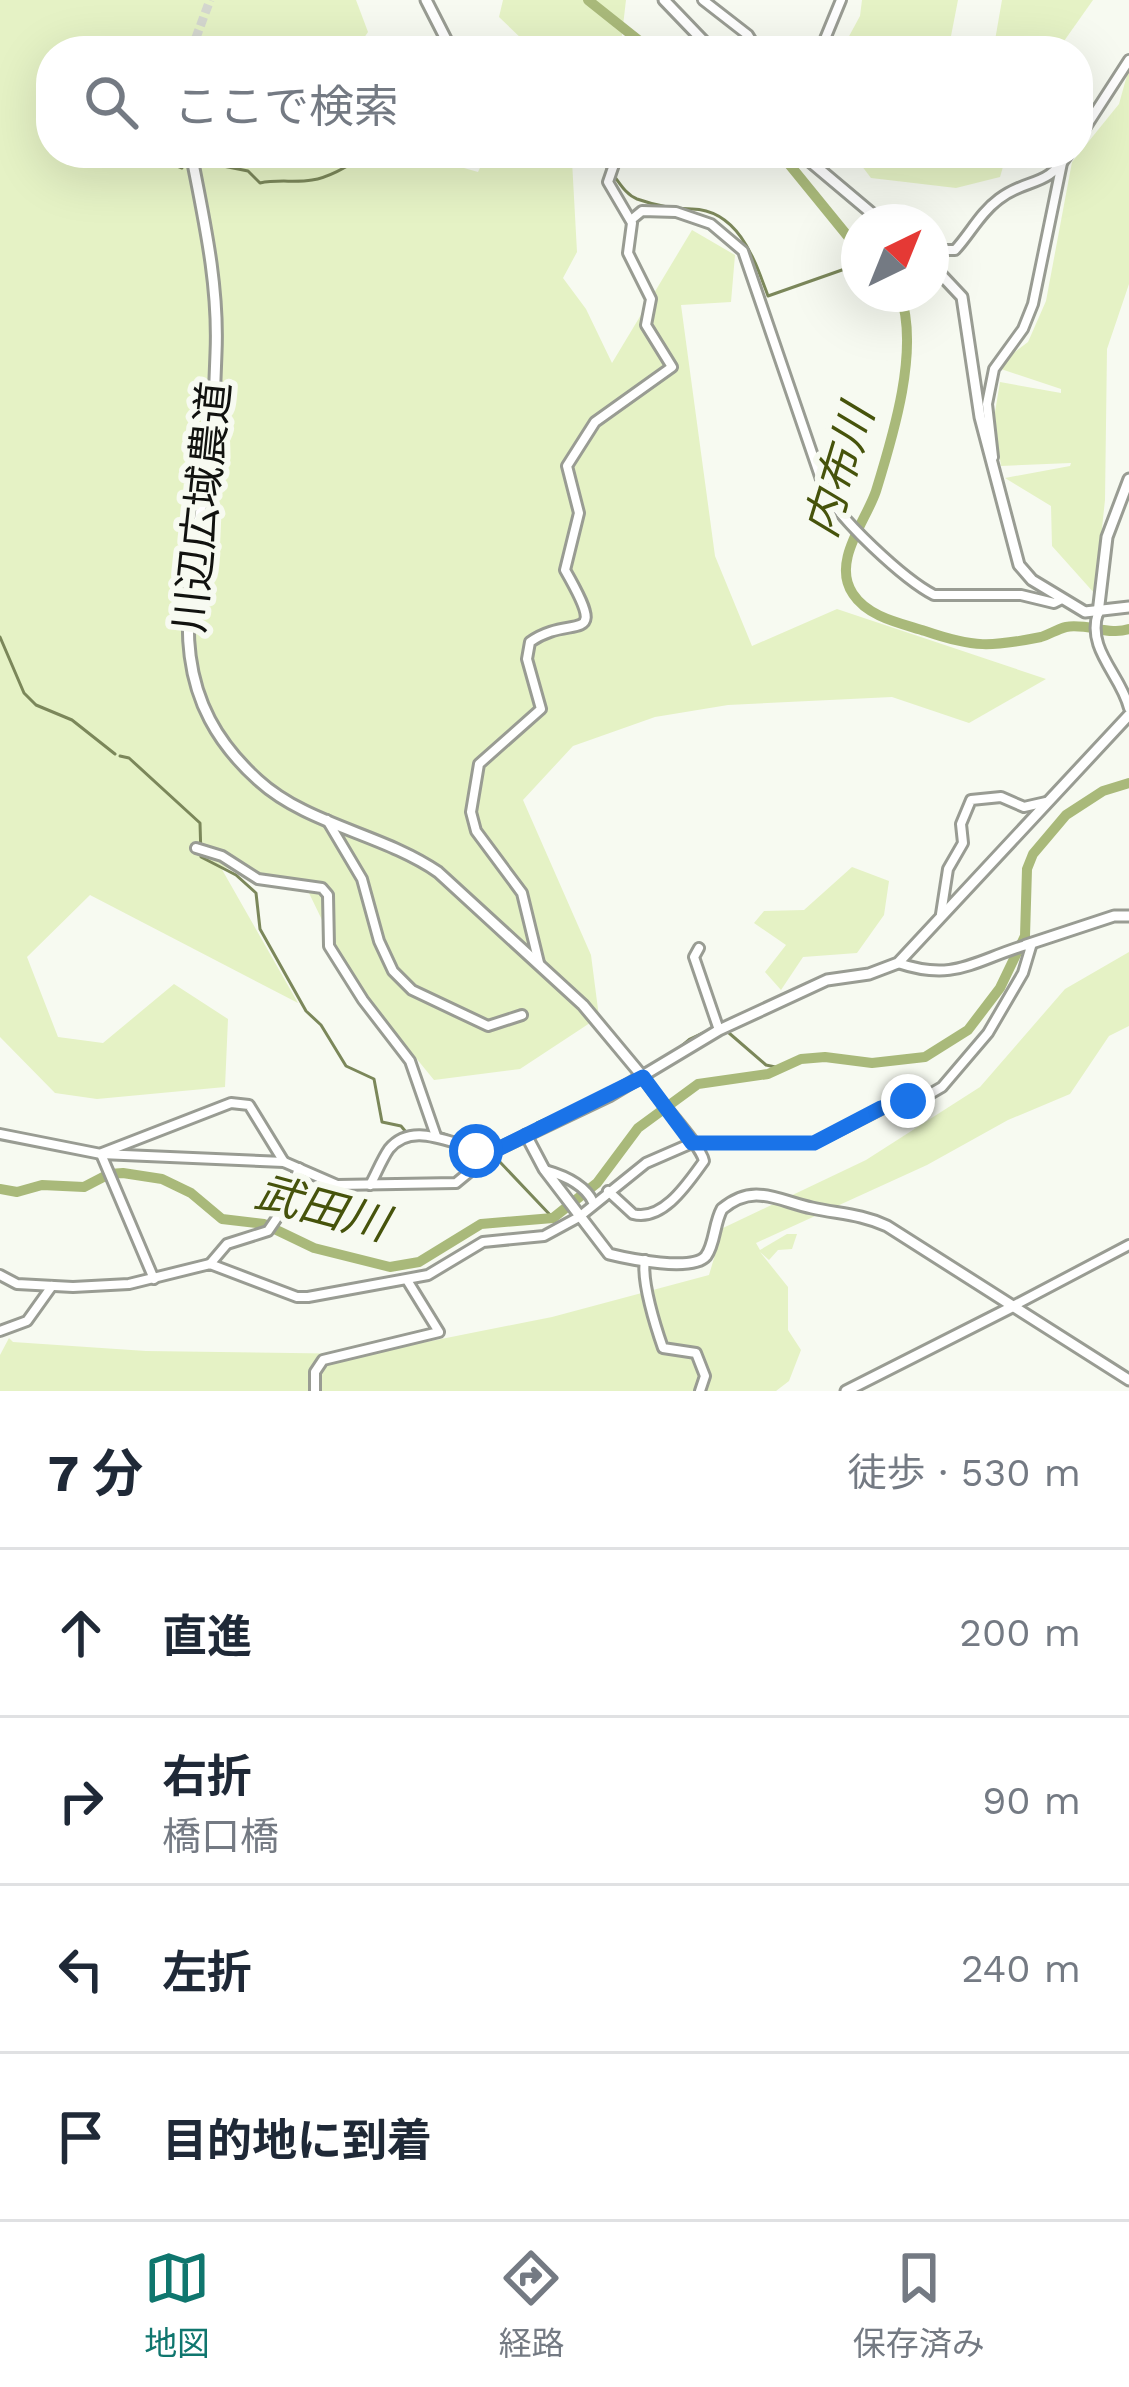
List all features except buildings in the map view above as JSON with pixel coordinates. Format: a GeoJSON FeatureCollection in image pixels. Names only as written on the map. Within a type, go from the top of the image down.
{"type":"FeatureCollection","features":[{"type":"Feature","properties":{"kind":"street"},"geometry":{"type":"LineString","coordinates":[[426,0],[444,36]]}},
{"type":"Feature","properties":{"kind":"street"},"geometry":{"type":"LineString","coordinates":[[664,0],[699,36]]}},
{"type":"Feature","properties":{"kind":"street"},"geometry":{"type":"LineString","coordinates":[[703,0],[749,36]]}},
{"type":"Feature","properties":{"kind":"street"},"geometry":{"type":"LineString","coordinates":[[826,36],[841,0]]}},
{"type":"Feature","properties":{"kind":"street"},"geometry":{"type":"LineString","coordinates":[[1093,116],[1129,60]]}},
{"type":"Feature","properties":{"kind":"street","name":"川辺広域農道"},"geometry":{"type":"LineString","coordinates":[[194,168],[217,318],[208,454],[187,601],[189,664],[213,726],[266,787],[424,862],[583,1005],[643,1077]]}},
{"type":"Feature","properties":{"kind":"street"},"geometry":{"type":"LineString","coordinates":[[539,964],[522,893],[472,821],[472,787],[482,760],[542,709],[527,659],[530,642],[586,621],[587,611],[566,570],[579,513],[568,464],[596,422],[672,367],[646,326],[651,299],[628,253],[631,220],[608,182],[613,168]]}},
{"type":"Feature","properties":{"kind":"street"},"geometry":{"type":"LineString","coordinates":[[818,168],[861,204]]}},
{"type":"Feature","properties":{"kind":"street"},"geometry":{"type":"LineString","coordinates":[[949,250],[955,250],[996,201],[1050,177],[1058,168]]}},
{"type":"Feature","properties":{"kind":"street"},"geometry":{"type":"LineString","coordinates":[[992,460],[988,404],[994,369],[1023,329],[1033,304],[1061,168]]}},
{"type":"Feature","properties":{"kind":"street"},"geometry":{"type":"LineString","coordinates":[[631,220],[642,211],[676,212],[711,224],[743,251],[824,488],[831,505],[849,524],[934,595],[1021,595],[1054,603],[1061,598]]}},
{"type":"Feature","properties":{"kind":"street"},"geometry":{"type":"LineString","coordinates":[[949,283],[962,297],[980,417],[1019,565],[1032,580],[1097,617],[1129,608]]}},
{"type":"Feature","properties":{"kind":"street"},"geometry":{"type":"LineString","coordinates":[[0,1134],[101,1154],[284,1162],[337,1185],[456,1183],[496,1150],[643,1077],[719,1030],[826,980],[869,974],[898,962],[1129,712],[1125,693],[1100,655],[1097,617],[1107,537],[1129,479]]}},
{"type":"Feature","properties":{"kind":"street"},"geometry":{"type":"LineString","coordinates":[[941,915],[948,869],[963,843],[962,824],[971,800],[1001,796],[1024,807],[1046,802]]}},
{"type":"Feature","properties":{"kind":"street"},"geometry":{"type":"LineString","coordinates":[[326,818],[356,865],[385,956],[402,982],[488,1026],[522,1015]]}},
{"type":"Feature","properties":{"kind":"street"},"geometry":{"type":"LineString","coordinates":[[201,849],[258,879],[322,888],[328,895],[329,946],[410,1061],[436,1136]]}},
{"type":"Feature","properties":{"kind":"street"},"geometry":{"type":"LineString","coordinates":[[898,962],[952,973],[1014,948],[1114,916],[1129,916]]}},
{"type":"Feature","properties":{"kind":"street"},"geometry":{"type":"LineString","coordinates":[[210,1264],[298,1297],[407,1280],[428,1275],[483,1242],[534,1239],[578,1214],[592,1199],[655,1158],[692,1143],[814,1143],[881,1108],[930,1095],[942,1087],[988,1033],[1023,973],[1029,944]]}},
{"type":"Feature","properties":{"kind":"street"},"geometry":{"type":"LineString","coordinates":[[699,948],[694,957],[719,1030]]}},
{"type":"Feature","properties":{"kind":"street"},"geometry":{"type":"LineString","coordinates":[[608,1190],[637,1216],[659,1213],[704,1161],[701,1150],[667,1113],[643,1077]]}},
{"type":"Feature","properties":{"kind":"street"},"geometry":{"type":"LineString","coordinates":[[101,1154],[231,1103],[248,1105],[284,1162]]}},
{"type":"Feature","properties":{"kind":"street"},"geometry":{"type":"LineString","coordinates":[[526,1135],[544,1169],[609,1254],[682,1265],[701,1260],[708,1254],[722,1209],[739,1197],[763,1193],[818,1210],[863,1215],[1129,1380]]}},
{"type":"Feature","properties":{"kind":"street"},"geometry":{"type":"LineString","coordinates":[[369,1186],[388,1150],[403,1138],[436,1136],[476,1151],[496,1150]]}},
{"type":"Feature","properties":{"kind":"street"},"geometry":{"type":"LineString","coordinates":[[101,1154],[154,1279]]}},
{"type":"Feature","properties":{"kind":"street"},"geometry":{"type":"LineString","coordinates":[[0,1275],[17,1284],[73,1287],[154,1279],[210,1264],[227,1244],[271,1226],[287,1203],[298,1168]]}},
{"type":"Feature","properties":{"kind":"street"},"geometry":{"type":"LineString","coordinates":[[544,1169],[563,1175],[592,1199]]}},
{"type":"Feature","properties":{"kind":"street"},"geometry":{"type":"LineString","coordinates":[[846,1391],[1129,1245]]}},
{"type":"Feature","properties":{"kind":"street"},"geometry":{"type":"LineString","coordinates":[[645,1260],[643,1272],[660,1343],[676,1352],[696,1353],[705,1376],[700,1391]]}},
{"type":"Feature","properties":{"kind":"street"},"geometry":{"type":"LineString","coordinates":[[314,1391],[315,1372],[323,1360],[439,1332],[407,1280]]}},
{"type":"Feature","properties":{"kind":"street"},"geometry":{"type":"LineString","coordinates":[[0,1331],[27,1321],[52,1284]]}},
{"type":"Feature","properties":{"kind":"green space"},"geometry":{"type":"Polygon","coordinates":[[[0,0],[356,0],[368,32],[365,36],[36,36],[36,168],[464,168],[478,172],[480,168],[572,168],[577,252],[563,278],[586,309],[612,363],[692,230],[735,255],[731,302],[681,305],[715,556],[752,646],[837,609],[1046,679],[969,723],[892,697],[728,705],[655,717],[573,746],[523,800],[591,955],[599,1017],[520,1069],[434,1080],[349,976],[309,893],[220,866],[298,1003],[90,895],[27,957],[58,1037],[103,1043],[174,984],[228,1019],[225,1087],[97,1099],[55,1093],[0,1037],[0,0]]]}},
{"type":"Feature","properties":{"kind":"green space"},"geometry":{"type":"Polygon","coordinates":[[[503,0],[626,0],[622,36],[519,36],[499,17],[503,0]]]}},
{"type":"Feature","properties":{"kind":"green space"},"geometry":{"type":"Polygon","coordinates":[[[862,0],[958,0],[951,36],[849,36],[862,0]]]}},
{"type":"Feature","properties":{"kind":"green space"},"geometry":{"type":"Polygon","coordinates":[[[1002,0],[1093,0],[1068,36],[996,36],[1002,0]]]}},
{"type":"Feature","properties":{"kind":"green space"},"geometry":{"type":"Polygon","coordinates":[[[1129,68],[1129,284],[1107,349],[1105,500],[1095,594],[1052,546],[1051,506],[1005,478],[1071,463],[1001,466],[994,418],[1000,382],[1061,393],[1061,389],[995,367],[1028,342],[1046,301],[1071,168],[1093,168],[1093,136],[1119,104],[1129,68]]]}},
{"type":"Feature","properties":{"kind":"green space"},"geometry":{"type":"Polygon","coordinates":[[[863,168],[1003,168],[1000,177],[956,188],[871,178],[863,168]]]}},
{"type":"Feature","properties":{"kind":"green space"},"geometry":{"type":"Polygon","coordinates":[[[852,867],[889,881],[884,915],[857,953],[803,957],[781,990],[765,972],[786,945],[754,923],[764,911],[804,910],[852,867]]]}},
{"type":"Feature","properties":{"kind":"green space"},"geometry":{"type":"Polygon","coordinates":[[[1129,952],[1129,1026],[1109,1036],[1070,1094],[756,1243],[760,1250],[787,1234],[797,1234],[792,1249],[778,1250],[769,1260],[760,1252],[788,1287],[788,1330],[801,1350],[789,1381],[776,1391],[0,1391],[0,1355],[9,1338],[13,1342],[146,1351],[366,1354],[552,1317],[709,1275],[723,1228],[866,1160],[980,1087],[1065,989],[1129,952]]]}},
{"type":"Feature","properties":{"kind":"waterway","name":"内布川"},"geometry":{"type":"LineString","coordinates":[[588,0],[633,36]]}},
{"type":"Feature","properties":{"kind":"waterway"},"geometry":{"type":"LineString","coordinates":[[233,168],[248,171],[260,183],[306,181],[343,168]]}},
{"type":"Feature","properties":{"kind":"waterway"},"geometry":{"type":"LineString","coordinates":[[606,168],[637,199],[722,218],[743,240],[768,296],[841,270]]}},
{"type":"Feature","properties":{"kind":"waterway","name":"内布川"},"geometry":{"type":"LineString","coordinates":[[792,168],[841,228]]}},
{"type":"Feature","properties":{"kind":"waterway","name":"内布川"},"geometry":{"type":"LineString","coordinates":[[904,312],[907,340],[902,392],[876,491],[848,555],[847,582],[853,594],[885,618],[970,643],[1024,640],[1074,626],[1129,629]]}},
{"type":"Feature","properties":{"kind":"waterway"},"geometry":{"type":"LineString","coordinates":[[0,637],[24,693],[36,705],[72,720],[115,754]]}},
{"type":"Feature","properties":{"kind":"waterway"},"geometry":{"type":"LineString","coordinates":[[120,756],[129,758],[200,823],[201,857],[236,875],[256,893],[260,929],[306,1011],[321,1025],[346,1066],[374,1079],[382,1122],[401,1126],[406,1132]]}},
{"type":"Feature","properties":{"kind":"waterway","name":"武田川"},"geometry":{"type":"LineString","coordinates":[[0,1189],[84,1187],[109,1174],[123,1173],[162,1179],[191,1193],[222,1219],[264,1224],[314,1248],[390,1267],[419,1262],[481,1224],[553,1218],[597,1183],[638,1128],[698,1084],[768,1074],[801,1059],[872,1063],[925,1057],[968,1030],[1000,988],[1025,936],[1027,869],[1033,854],[1066,815],[1103,791],[1129,783]]}},
{"type":"Feature","properties":{"kind":"waterway"},"geometry":{"type":"LineString","coordinates":[[678,1049],[709,1030]]}},
{"type":"Feature","properties":{"kind":"waterway"},"geometry":{"type":"LineString","coordinates":[[729,1033],[766,1065],[780,1068]]}},
{"type":"Feature","properties":{"kind":"waterway"},"geometry":{"type":"LineString","coordinates":[[537,1123],[579,1105]]}},
{"type":"Feature","properties":{"kind":"waterway"},"geometry":{"type":"LineString","coordinates":[[415,1132],[430,1130]]}},
{"type":"Feature","properties":{"kind":"waterway"},"geometry":{"type":"LineString","coordinates":[[441,1133],[468,1143]]}},
{"type":"Feature","properties":{"kind":"waterway"},"geometry":{"type":"LineString","coordinates":[[499,1161],[553,1218]]}},
{"type":"Feature","properties":{"kind":"tunnel"},"geometry":{"type":"LineString","coordinates":[[197,36],[210,0]]}},
{"type":"Feature","properties":{"kind":"route"},"geometry":{"type":"LineString","coordinates":[[476,1151],[496,1150],[643,1077],[692,1143],[814,1143],[881,1108],[908,1101]]}}]}
